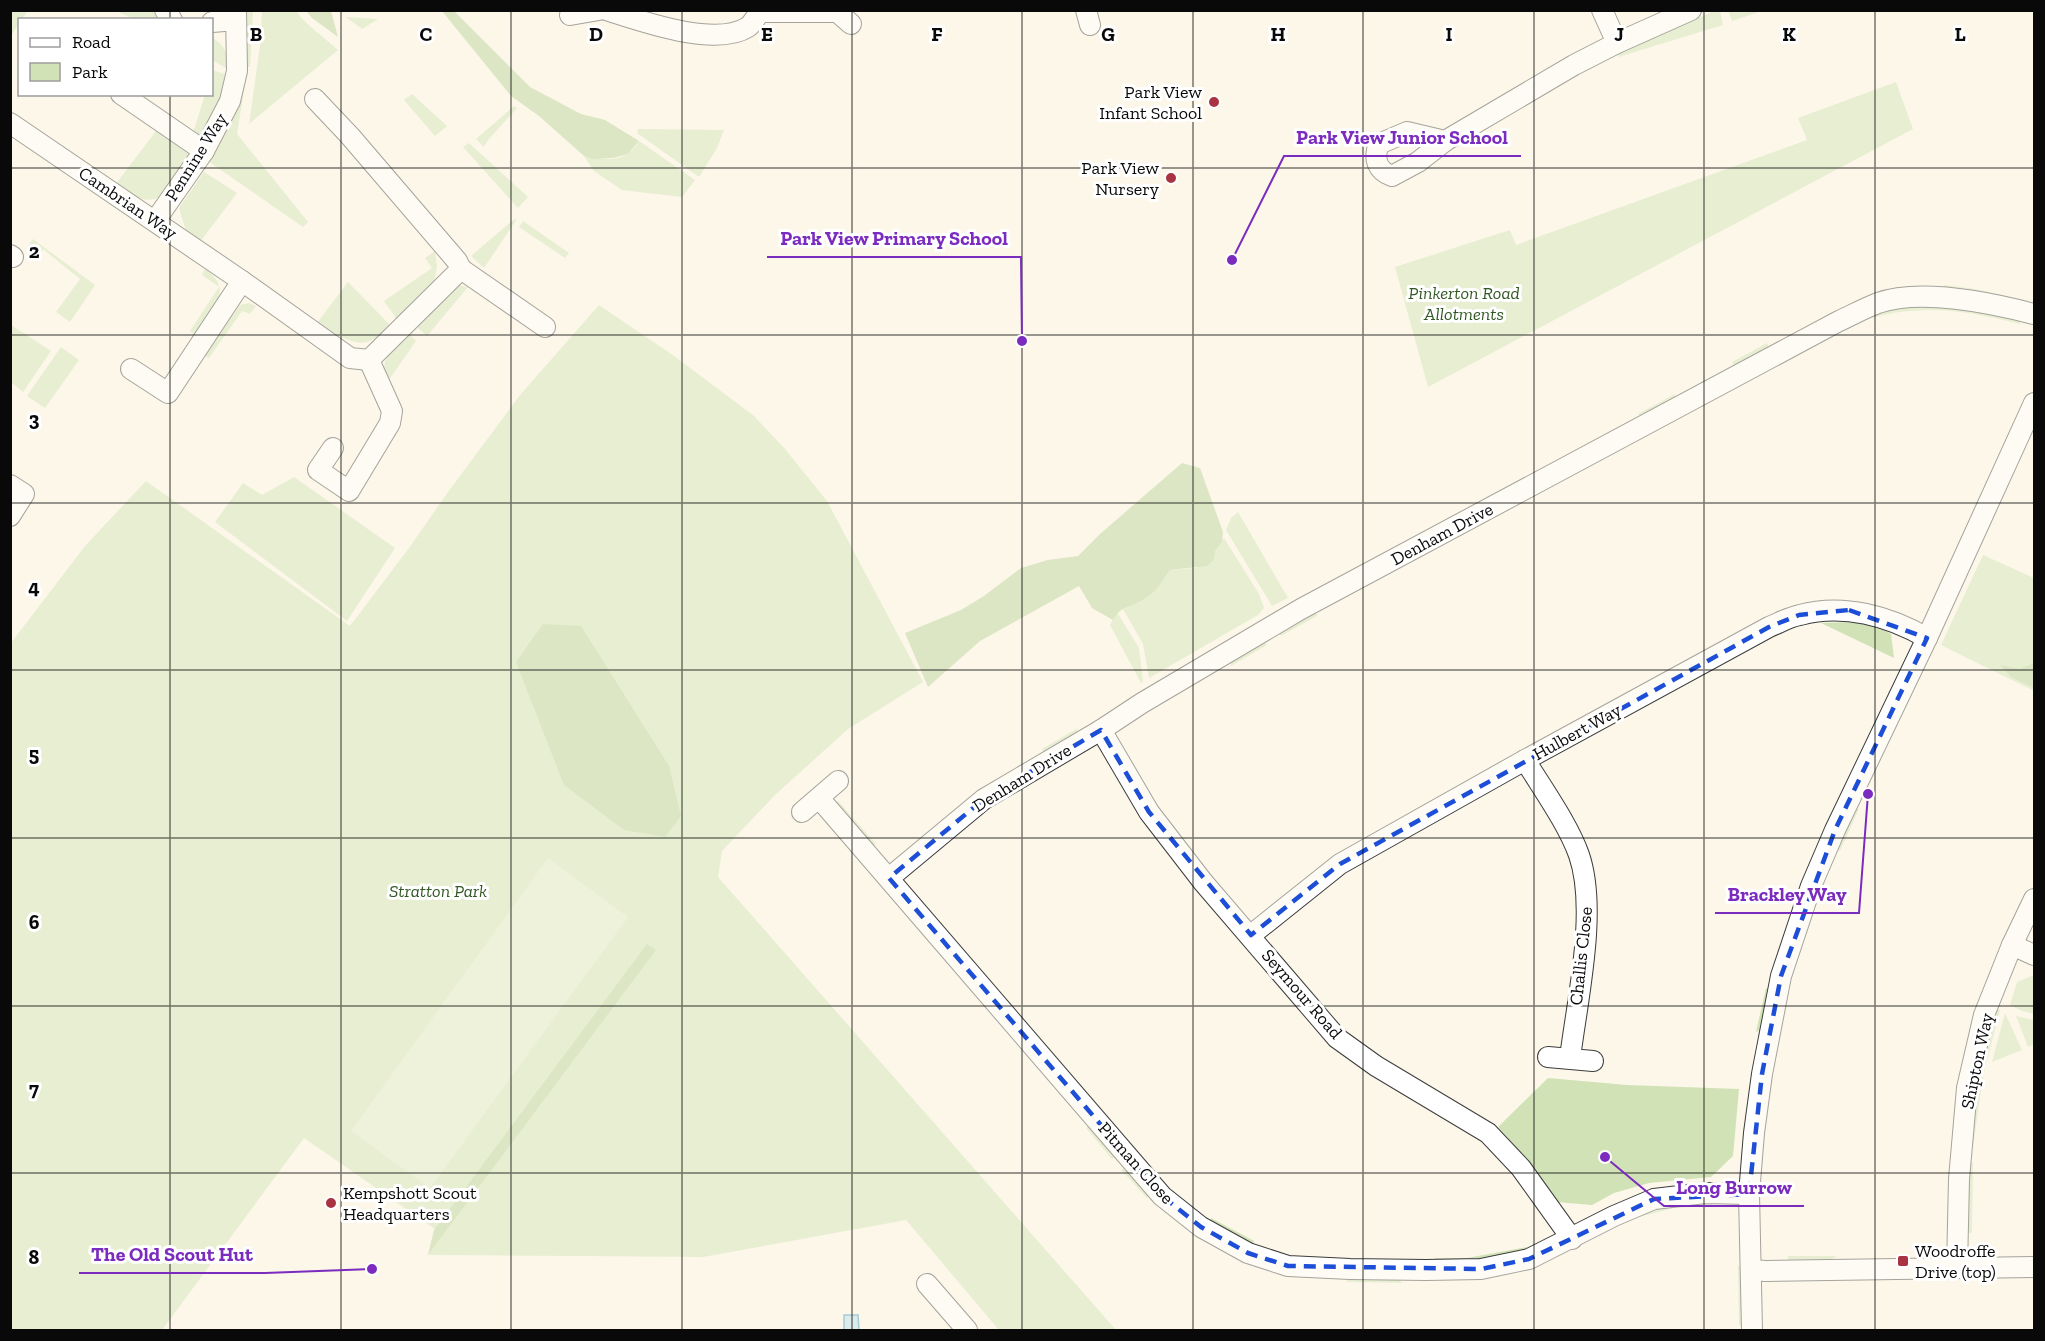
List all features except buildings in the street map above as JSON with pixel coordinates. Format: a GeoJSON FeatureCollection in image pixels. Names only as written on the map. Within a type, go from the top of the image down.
{"type":"FeatureCollection","features":[{"type":"Feature","properties":{"kind":"street"},"geometry":{"type":"LineString","coordinates":[[570,15],[599,10]]}},
{"type":"Feature","properties":{"kind":"street"},"geometry":{"type":"LineString","coordinates":[[606,10],[667,29],[717,35],[749,27],[759,11],[835,11],[850,24]]}},
{"type":"Feature","properties":{"kind":"street"},"geometry":{"type":"LineString","coordinates":[[1602,10],[1617,43]]}},
{"type":"Feature","properties":{"kind":"street"},"geometry":{"type":"LineString","coordinates":[[1445,141],[1540,84],[1617,43],[1691,10]]}},
{"type":"Feature","properties":{"kind":"street","name":"Pennine Way"},"geometry":{"type":"LineString","coordinates":[[155,221],[204,151],[230,101],[237,70],[236,15],[213,22]]}},
{"type":"Feature","properties":{"kind":"street"},"geometry":{"type":"LineString","coordinates":[[124,96],[204,151]]}},
{"type":"Feature","properties":{"kind":"street"},"geometry":{"type":"LineString","coordinates":[[315,99],[457,261],[461,269],[545,327]]}},
{"type":"Feature","properties":{"kind":"street","name":"Cambrian Way"},"geometry":{"type":"LineString","coordinates":[[12,126],[155,221],[350,358],[369,360]]}},
{"type":"Feature","properties":{"kind":"street"},"geometry":{"type":"LineString","coordinates":[[333,448],[318,470],[349,491],[390,423],[392,411],[369,360],[461,269]]}},
{"type":"Feature","properties":{"kind":"street"},"geometry":{"type":"LineString","coordinates":[[131,369],[168,393],[242,281]]}},
{"type":"Feature","properties":{"kind":"street","name":"Denham Drive"},"geometry":{"type":"LineString","coordinates":[[889,878],[984,799],[1301,609],[1839,321],[1878,303],[1928,296],[2006,307],[2034,315]]}},
{"type":"Feature","properties":{"kind":"street"},"geometry":{"type":"LineString","coordinates":[[1752,1330],[1749,1194],[1762,1074],[1781,975],[1811,886],[1835,831],[1927,638],[2034,403]]}},
{"type":"Feature","properties":{"kind":"street"},"geometry":{"type":"LineString","coordinates":[[10,485],[24,494],[10,516]]}},
{"type":"Feature","properties":{"kind":"street","name":"Hulbert Way"},"geometry":{"type":"LineString","coordinates":[[1251,935],[1340,864],[1769,627],[1799,615],[1849,610],[1875,616],[1927,638]]}},
{"type":"Feature","properties":{"kind":"street","name":"Seymour Road"},"geometry":{"type":"LineString","coordinates":[[1101,730],[1149,812],[1203,882],[1251,935],[1337,1038],[1376,1066],[1488,1133],[1521,1168],[1572,1239]]}},
{"type":"Feature","properties":{"kind":"street","name":"Challis Close"},"geometry":{"type":"LineString","coordinates":[[1525,760],[1559,816],[1579,855],[1587,892],[1586,933],[1570,1059]]}},
{"type":"Feature","properties":{"kind":"street"},"geometry":{"type":"LineString","coordinates":[[802,812],[838,781]]}},
{"type":"Feature","properties":{"kind":"street","name":"Pitman Close"},"geometry":{"type":"LineString","coordinates":[[819,798],[1162,1196],[1201,1227],[1248,1253],[1288,1266],[1350,1269],[1481,1269],[1529,1259],[1614,1216],[1654,1199],[1705,1193],[1749,1194]]}},
{"type":"Feature","properties":{"kind":"street","name":"Shipton Way"},"geometry":{"type":"LineString","coordinates":[[1957,1268],[1959,1179],[1967,1088],[1984,1014],[2012,945],[2034,899]]}},
{"type":"Feature","properties":{"kind":"street"},"geometry":{"type":"LineString","coordinates":[[2012,945],[2034,955]]}},
{"type":"Feature","properties":{"kind":"street"},"geometry":{"type":"LineString","coordinates":[[1548,1058],[1593,1061]]}},
{"type":"Feature","properties":{"kind":"street"},"geometry":{"type":"LineString","coordinates":[[1750,1270],[2034,1267]]}},
{"type":"Feature","properties":{"kind":"street"},"geometry":{"type":"LineString","coordinates":[[927,1284],[967,1330]]}},
{"type":"Feature","properties":{"kind":"highlighted area"},"geometry":{"type":"Polygon","coordinates":[[[1849,610],[1927,638],[1835,830],[1781,976],[1762,1074],[1749,1194],[1654,1199],[1529,1259],[1481,1269],[1288,1266],[1248,1253],[1201,1227],[1162,1196],[889,878],[984,799],[1101,730],[1149,812],[1251,935],[1340,864],[1769,627],[1799,615],[1849,610]]]}},
{"type":"Feature","properties":{"kind":"green space"},"geometry":{"type":"Polygon","coordinates":[[[11,10],[28,11],[23,18],[18,18],[18,25],[11,36],[11,10]]]}},
{"type":"Feature","properties":{"kind":"green space"},"geometry":{"type":"Polygon","coordinates":[[[1728,10],[1762,10],[1762,11],[1732,21],[1728,10]]]}},
{"type":"Feature","properties":{"kind":"green space"},"geometry":{"type":"Polygon","coordinates":[[[116,11],[157,11],[161,18],[132,18],[116,11]]]}},
{"type":"Feature","properties":{"kind":"green space"},"geometry":{"type":"Polygon","coordinates":[[[244,11],[253,11],[250,67],[246,67],[244,11]]]}},
{"type":"Feature","properties":{"kind":"green space"},"geometry":{"type":"Polygon","coordinates":[[[262,11],[296,11],[338,50],[249,124],[260,46],[262,11]]]}},
{"type":"Feature","properties":{"kind":"green space"},"geometry":{"type":"Polygon","coordinates":[[[306,11],[331,11],[338,37],[312,18],[306,11]]]}},
{"type":"Feature","properties":{"kind":"green space"},"geometry":{"type":"Polygon","coordinates":[[[442,11],[454,11],[530,87],[581,114],[605,120],[639,141],[628,154],[594,159],[584,156],[539,116],[511,96],[442,11]]]}},
{"type":"Feature","properties":{"kind":"green space"},"geometry":{"type":"Polygon","coordinates":[[[1714,11],[1720,11],[1723,25],[1618,57],[1619,53],[1714,11]]]}},
{"type":"Feature","properties":{"kind":"green space"},"geometry":{"type":"Polygon","coordinates":[[[346,17],[378,19],[362,29],[346,17]]]}},
{"type":"Feature","properties":{"kind":"green space"},"geometry":{"type":"Polygon","coordinates":[[[213,39],[225,50],[226,68],[213,61],[213,39]]]}},
{"type":"Feature","properties":{"kind":"green space"},"geometry":{"type":"Polygon","coordinates":[[[213,70],[225,74],[219,107],[202,141],[192,136],[205,96],[213,96],[213,70]]]}},
{"type":"Feature","properties":{"kind":"green space"},"geometry":{"type":"Polygon","coordinates":[[[242,77],[246,78],[237,134],[308,222],[303,227],[208,161],[242,77]]]}},
{"type":"Feature","properties":{"kind":"green space","name":"Pinkerton Road Allotments"},"geometry":{"type":"Polygon","coordinates":[[[1896,82],[1913,129],[1428,387],[1395,267],[1510,230],[1516,245],[1807,140],[1798,118],[1896,82]]]}},
{"type":"Feature","properties":{"kind":"green space"},"geometry":{"type":"Polygon","coordinates":[[[412,94],[447,126],[435,136],[404,100],[412,94]]]}},
{"type":"Feature","properties":{"kind":"green space"},"geometry":{"type":"Polygon","coordinates":[[[514,106],[517,108],[484,147],[476,139],[514,106]]]}},
{"type":"Feature","properties":{"kind":"green space"},"geometry":{"type":"Polygon","coordinates":[[[638,129],[724,130],[717,148],[699,177],[637,133],[638,129]]]}},
{"type":"Feature","properties":{"kind":"green space"},"geometry":{"type":"Polygon","coordinates":[[[156,131],[193,157],[169,190],[153,199],[143,199],[115,185],[156,131]]]}},
{"type":"Feature","properties":{"kind":"green space"},"geometry":{"type":"Polygon","coordinates":[[[639,141],[695,180],[682,197],[622,190],[594,171],[584,156],[601,159],[619,158],[629,153],[639,141]]]}},
{"type":"Feature","properties":{"kind":"green space"},"geometry":{"type":"Polygon","coordinates":[[[469,143],[528,197],[518,208],[463,147],[469,143]]]}},
{"type":"Feature","properties":{"kind":"green space"},"geometry":{"type":"Polygon","coordinates":[[[204,172],[237,193],[200,242],[185,228],[179,208],[204,172]]]}},
{"type":"Feature","properties":{"kind":"green space"},"geometry":{"type":"Polygon","coordinates":[[[517,219],[484,268],[471,256],[517,219]]]}},
{"type":"Feature","properties":{"kind":"green space"},"geometry":{"type":"Polygon","coordinates":[[[523,221],[569,253],[565,258],[519,227],[523,221]]]}},
{"type":"Feature","properties":{"kind":"green space"},"geometry":{"type":"Polygon","coordinates":[[[33,239],[95,285],[70,322],[56,312],[80,279],[43,249],[40,255],[27,247],[33,239]]]}},
{"type":"Feature","properties":{"kind":"green space"},"geometry":{"type":"Polygon","coordinates":[[[435,251],[437,267],[434,282],[396,318],[384,301],[432,268],[425,258],[435,251]]]}},
{"type":"Feature","properties":{"kind":"green space"},"geometry":{"type":"Polygon","coordinates":[[[205,269],[219,285],[220,293],[214,310],[196,336],[190,331],[219,287],[202,275],[205,269]]]}},
{"type":"Feature","properties":{"kind":"green space"},"geometry":{"type":"Polygon","coordinates":[[[348,282],[389,324],[372,340],[363,343],[346,339],[317,323],[348,282]]]}},
{"type":"Feature","properties":{"kind":"green space"},"geometry":{"type":"Polygon","coordinates":[[[458,285],[468,287],[427,336],[417,327],[458,285]]]}},
{"type":"Feature","properties":{"kind":"green space"},"geometry":{"type":"Polygon","coordinates":[[[1944,285],[1975,289],[2029,301],[2029,304],[1944,289],[1944,285]]]}},
{"type":"Feature","properties":{"kind":"green space"},"geometry":{"type":"Polygon","coordinates":[[[249,303],[256,306],[250,314],[242,311],[209,358],[205,356],[240,305],[249,303]]]}},
{"type":"Feature","properties":{"kind":"green space","name":"Stratton Park"},"geometry":{"type":"Polygon","coordinates":[[[599,305],[674,356],[754,416],[785,449],[827,501],[923,682],[848,729],[775,795],[722,851],[718,877],[1116,1330],[999,1330],[906,1220],[703,1257],[428,1255],[435,1229],[304,1138],[162,1330],[11,1330],[11,643],[85,546],[146,481],[350,626],[520,395],[599,305]]]}},
{"type":"Feature","properties":{"kind":"green space"},"geometry":{"type":"Polygon","coordinates":[[[1907,306],[1964,308],[2020,320],[2020,324],[1940,310],[1902,312],[1860,321],[1883,310],[1907,306]]]}},
{"type":"Feature","properties":{"kind":"green space"},"geometry":{"type":"Polygon","coordinates":[[[11,325],[51,351],[23,392],[11,382],[11,325]]]}},
{"type":"Feature","properties":{"kind":"green space"},"geometry":{"type":"Polygon","coordinates":[[[408,333],[416,341],[386,384],[385,360],[395,345],[408,333]]]}},
{"type":"Feature","properties":{"kind":"green space"},"geometry":{"type":"Polygon","coordinates":[[[1767,343],[1769,347],[1734,365],[1732,362],[1767,343]]]}},
{"type":"Feature","properties":{"kind":"green space"},"geometry":{"type":"Polygon","coordinates":[[[61,347],[79,360],[45,408],[27,396],[61,347]]]}},
{"type":"Feature","properties":{"kind":"green space"},"geometry":{"type":"Polygon","coordinates":[[[1675,394],[1675,398],[1640,416],[1638,414],[1675,394]]]}},
{"type":"Feature","properties":{"kind":"green space"},"geometry":{"type":"Polygon","coordinates":[[[1182,463],[1200,468],[1223,532],[1222,542],[1215,551],[1214,559],[1207,566],[1170,570],[1152,593],[1123,609],[1113,620],[1092,608],[1079,586],[980,641],[928,687],[905,633],[961,610],[1021,568],[1048,560],[1078,556],[1182,463]]]}},
{"type":"Feature","properties":{"kind":"green space"},"geometry":{"type":"Polygon","coordinates":[[[294,477],[395,548],[347,621],[215,522],[243,483],[262,495],[294,477]]]}},
{"type":"Feature","properties":{"kind":"green space"},"geometry":{"type":"Polygon","coordinates":[[[1238,512],[1288,598],[1272,606],[1226,530],[1231,518],[1238,512]]]}},
{"type":"Feature","properties":{"kind":"green space"},"geometry":{"type":"Polygon","coordinates":[[[1224,538],[1259,594],[1264,608],[1258,615],[1149,678],[1143,644],[1123,609],[1150,594],[1170,570],[1196,568],[1215,551],[1224,538]]]}},
{"type":"Feature","properties":{"kind":"green space"},"geometry":{"type":"Polygon","coordinates":[[[1983,555],[2034,578],[2034,691],[1941,645],[1983,555]]]}},
{"type":"Feature","properties":{"kind":"green space"},"geometry":{"type":"Polygon","coordinates":[[[1294,601],[1294,604],[1144,692],[1142,690],[1294,601]]]}},
{"type":"Feature","properties":{"kind":"green space"},"geometry":{"type":"Polygon","coordinates":[[[1117,612],[1139,648],[1143,682],[1141,683],[1110,625],[1117,612]]]}},
{"type":"Feature","properties":{"kind":"green space"},"geometry":{"type":"Polygon","coordinates":[[[1313,614],[1317,616],[1281,636],[1279,634],[1313,614]]]}},
{"type":"Feature","properties":{"kind":"green space"},"geometry":{"type":"Polygon","coordinates":[[[1850,622],[1875,625],[1891,634],[1894,658],[1821,623],[1850,622]]]}},
{"type":"Feature","properties":{"kind":"green space"},"geometry":{"type":"Polygon","coordinates":[[[543,624],[581,626],[669,766],[681,816],[665,837],[624,830],[564,785],[516,662],[543,624]]]}},
{"type":"Feature","properties":{"kind":"green space"},"geometry":{"type":"Polygon","coordinates":[[[1263,641],[1267,645],[1231,666],[1231,660],[1263,641]]]}},
{"type":"Feature","properties":{"kind":"green space"},"geometry":{"type":"Polygon","coordinates":[[[2034,663],[2034,688],[2011,677],[2000,665],[2020,669],[2034,663]]]}},
{"type":"Feature","properties":{"kind":"green space"},"geometry":{"type":"Polygon","coordinates":[[[1078,728],[1076,733],[1043,752],[1042,749],[1078,728]]]}},
{"type":"Feature","properties":{"kind":"green space"},"geometry":{"type":"Polygon","coordinates":[[[838,801],[876,844],[873,846],[835,803],[838,801]]]}},
{"type":"Feature","properties":{"kind":"green space"},"geometry":{"type":"Polygon","coordinates":[[[1856,809],[1859,809],[1840,851],[1837,848],[1856,809]]]}},
{"type":"Feature","properties":{"kind":"green space"},"geometry":{"type":"Polygon","coordinates":[[[548,858],[628,917],[430,1188],[351,1131],[548,858]]]}},
{"type":"Feature","properties":{"kind":"green space"},"geometry":{"type":"Polygon","coordinates":[[[647,944],[656,950],[428,1255],[434,1230],[647,944]]]}},
{"type":"Feature","properties":{"kind":"green space"},"geometry":{"type":"Polygon","coordinates":[[[2034,975],[2034,1014],[2010,1005],[2017,982],[2034,975]]]}},
{"type":"Feature","properties":{"kind":"green space"},"geometry":{"type":"Polygon","coordinates":[[[1766,988],[1769,990],[1760,1030],[1756,1032],[1766,988]]]}},
{"type":"Feature","properties":{"kind":"green space"},"geometry":{"type":"Polygon","coordinates":[[[1998,1009],[2000,1010],[1984,1072],[1981,1071],[1998,1009]]]}},
{"type":"Feature","properties":{"kind":"green space"},"geometry":{"type":"Polygon","coordinates":[[[2005,1013],[2022,1050],[1992,1062],[2005,1013]]]}},
{"type":"Feature","properties":{"kind":"green space"},"geometry":{"type":"Polygon","coordinates":[[[2016,1016],[2034,1020],[2034,1044],[2028,1047],[2016,1016]]]}},
{"type":"Feature","properties":{"kind":"green space"},"geometry":{"type":"Polygon","coordinates":[[[1980,1075],[1983,1077],[1973,1147],[1969,1146],[1980,1075]]]}},
{"type":"Feature","properties":{"kind":"green space"},"geometry":{"type":"Polygon","coordinates":[[[1548,1078],[1627,1085],[1739,1089],[1733,1156],[1711,1177],[1649,1183],[1614,1193],[1592,1205],[1556,1202],[1535,1169],[1498,1127],[1548,1078]]]}},
{"type":"Feature","properties":{"kind":"green space"},"geometry":{"type":"Polygon","coordinates":[[[1089,1126],[1116,1156],[1112,1159],[1086,1128],[1089,1126]]]}},
{"type":"Feature","properties":{"kind":"green space"},"geometry":{"type":"Polygon","coordinates":[[[1968,1163],[1973,1163],[1972,1233],[1968,1233],[1968,1163]]]}},
{"type":"Feature","properties":{"kind":"green space"},"geometry":{"type":"Polygon","coordinates":[[[1125,1168],[1150,1195],[1147,1198],[1121,1170],[1125,1168]]]}},
{"type":"Feature","properties":{"kind":"green space"},"geometry":{"type":"Polygon","coordinates":[[[1712,1202],[1712,1206],[1674,1208],[1639,1217],[1638,1214],[1674,1204],[1712,1202]]]}},
{"type":"Feature","properties":{"kind":"green space"},"geometry":{"type":"Polygon","coordinates":[[[1211,1218],[1254,1241],[1253,1245],[1211,1222],[1211,1218]]]}},
{"type":"Feature","properties":{"kind":"green space"},"geometry":{"type":"Polygon","coordinates":[[[1527,1247],[1529,1251],[1488,1260],[1435,1262],[1435,1258],[1467,1258],[1527,1247]]]}},
{"type":"Feature","properties":{"kind":"green space"},"geometry":{"type":"Polygon","coordinates":[[[1788,1256],[1837,1256],[1832,1259],[1788,1260],[1788,1256]]]}},
{"type":"Feature","properties":{"kind":"green space"},"geometry":{"type":"Polygon","coordinates":[[[1738,1266],[1741,1266],[1743,1325],[1741,1326],[1739,1325],[1738,1266]]]}},
{"type":"Feature","properties":{"kind":"green space"},"geometry":{"type":"Polygon","coordinates":[[[1347,1279],[1398,1279],[1401,1283],[1347,1282],[1347,1279]]]}},
{"type":"Feature","properties":{"kind":"water"},"geometry":{"type":"Polygon","coordinates":[[[844,1315],[858,1315],[859,1330],[844,1330],[844,1315]]]}},
{"type":"Feature","properties":{"kind":"place","name":"Park View Infant School"},"geometry":{"type":"Point","coordinates":[1214,102]}},
{"type":"Feature","properties":{"kind":"place","name":"Park View Nursery"},"geometry":{"type":"Point","coordinates":[1171,178]}},
{"type":"Feature","properties":{"kind":"place","name":"Park View Junior School"},"geometry":{"type":"Point","coordinates":[1232,260]}},
{"type":"Feature","properties":{"kind":"place","name":"Park View Primary School"},"geometry":{"type":"Point","coordinates":[1022,341]}},
{"type":"Feature","properties":{"kind":"place","name":"Brackley Way"},"geometry":{"type":"Point","coordinates":[1868,794]}},
{"type":"Feature","properties":{"kind":"place","name":"Long Burrow"},"geometry":{"type":"Point","coordinates":[1605,1157]}},
{"type":"Feature","properties":{"kind":"place","name":"Kempshott Scout Headquarters"},"geometry":{"type":"Point","coordinates":[331,1203]}},
{"type":"Feature","properties":{"kind":"place","name":"Woodroffe Drive (top)"},"geometry":{"type":"Point","coordinates":[1903,1261]}},
{"type":"Feature","properties":{"kind":"place","name":"The Old Scout Hut"},"geometry":{"type":"Point","coordinates":[372,1269]}}]}
